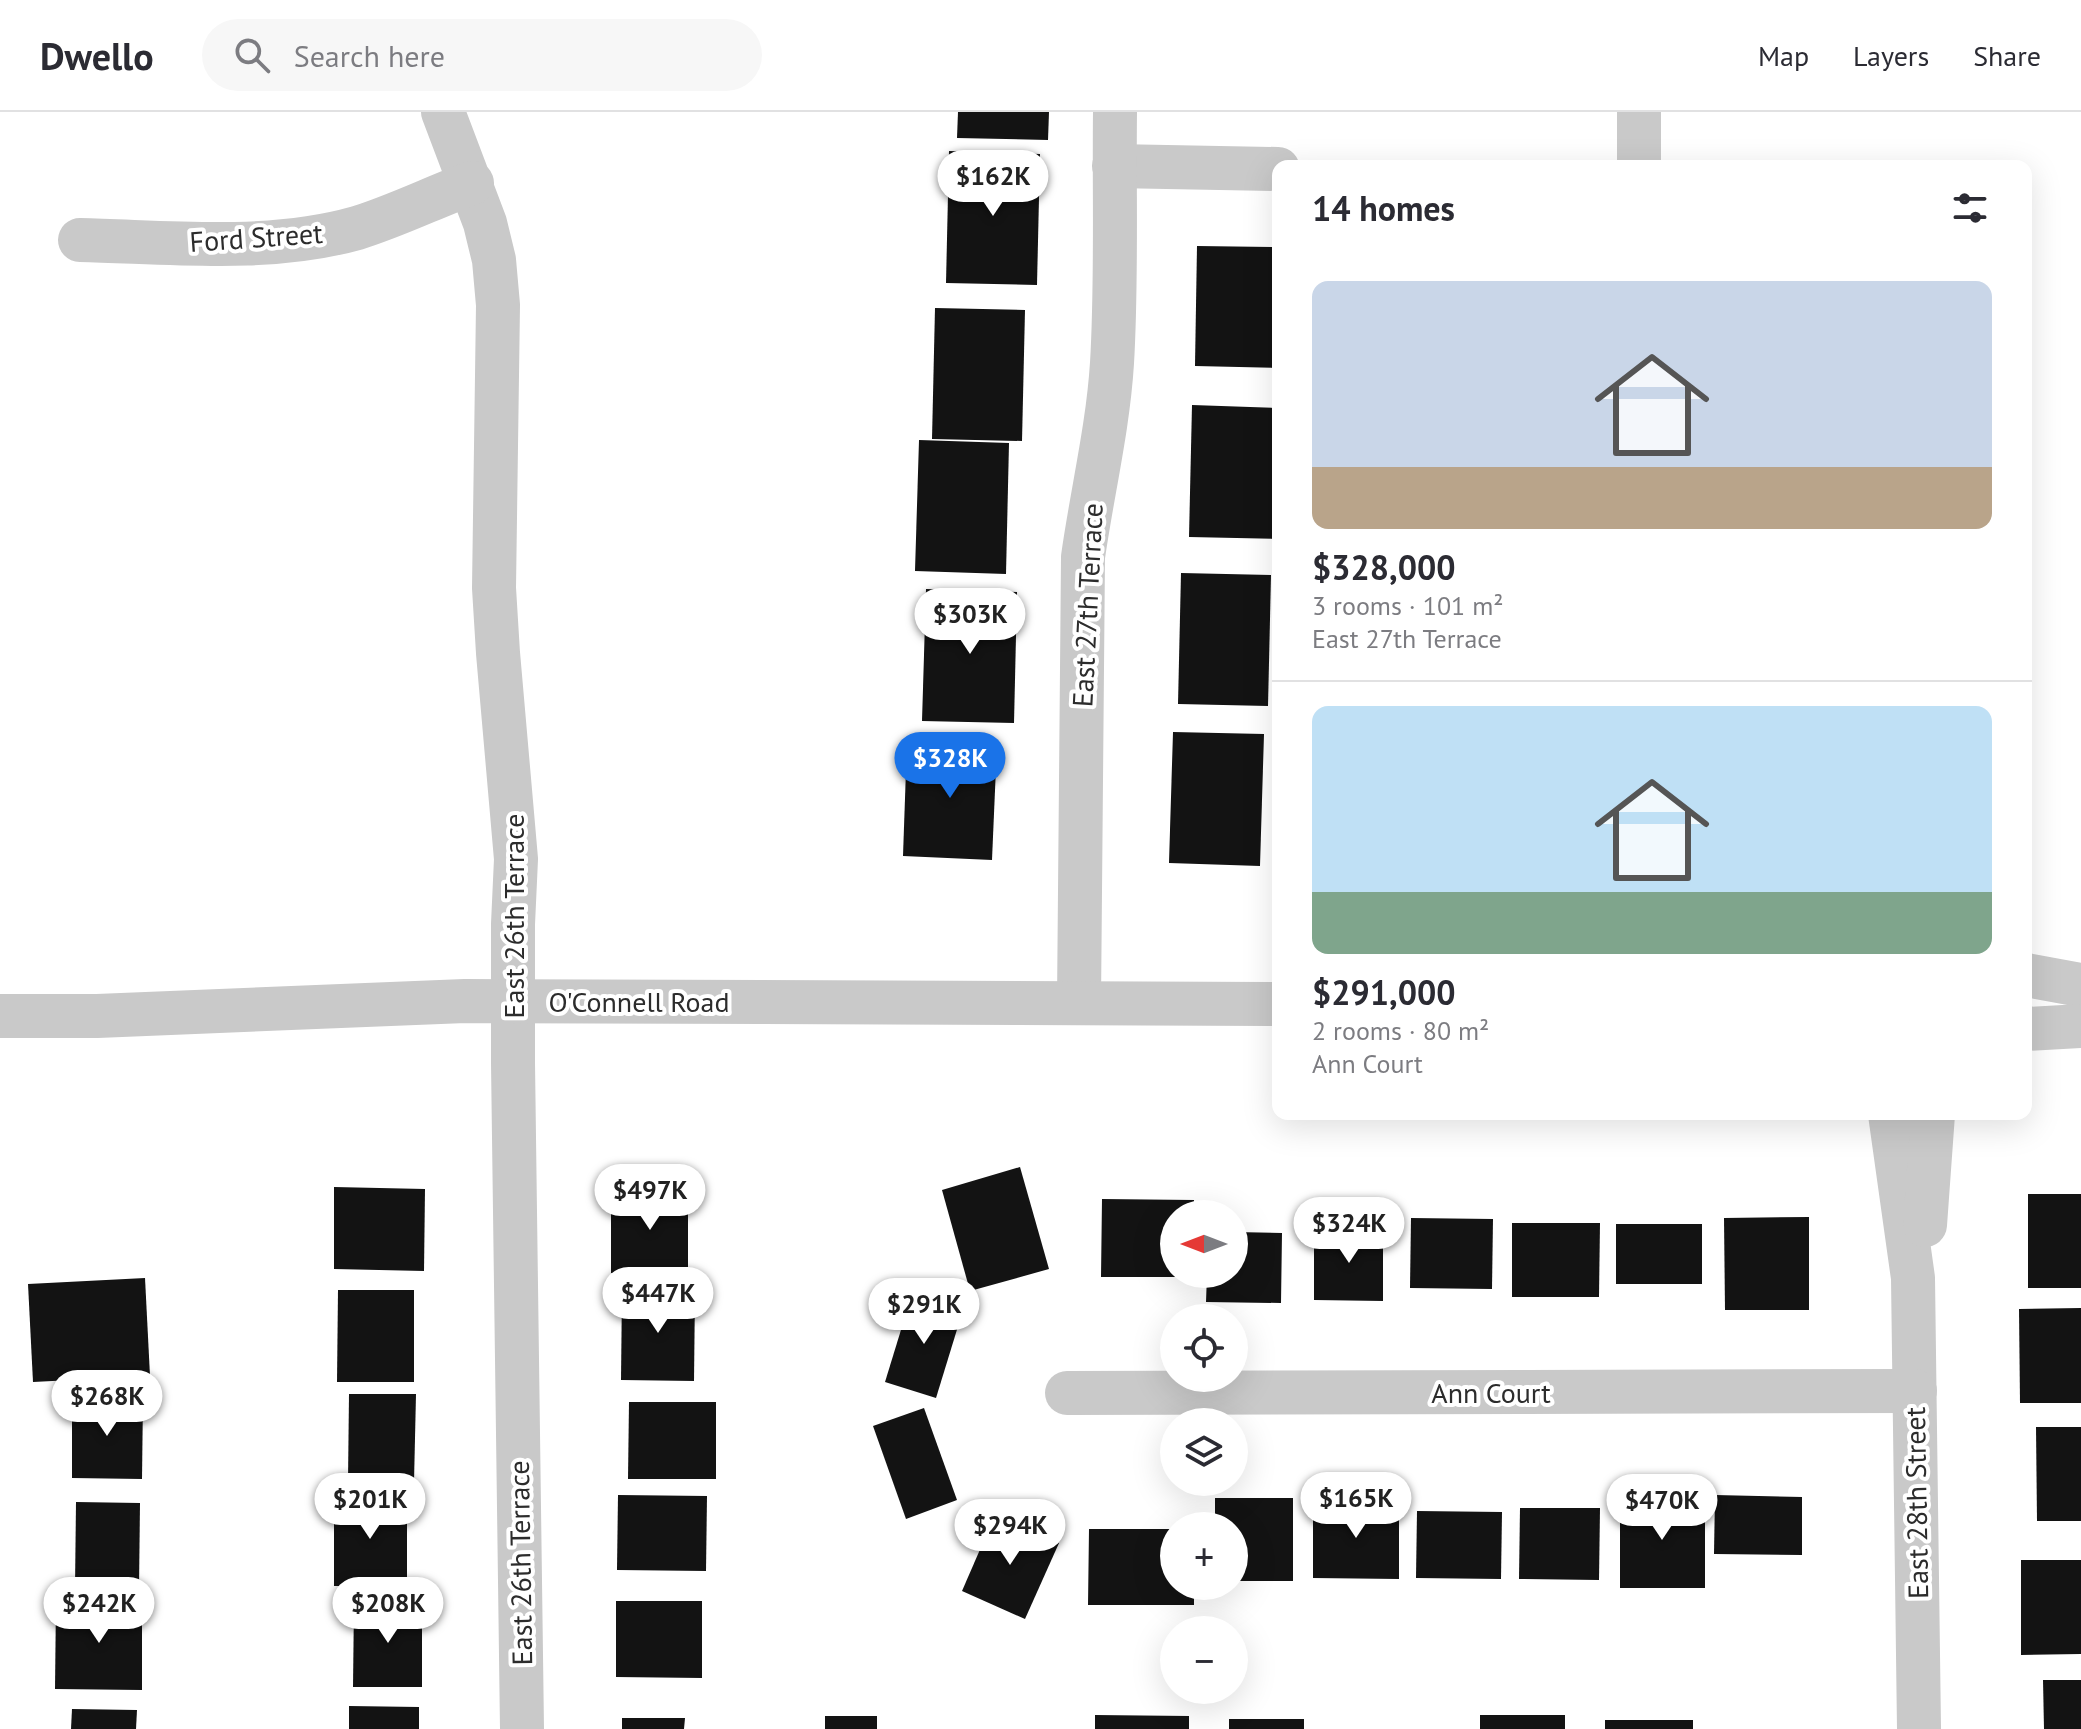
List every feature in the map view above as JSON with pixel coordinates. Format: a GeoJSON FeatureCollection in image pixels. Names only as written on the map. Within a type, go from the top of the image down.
{"type":"FeatureCollection","features":[{"type":"Feature","properties":{"kind":"street","name":"East 26th Terrace"},"geometry":{"type":"LineString","coordinates":[[443,112],[472,183],[494,260],[498,305],[494,588],[516,846],[513,1001],[522,1729]]}},
{"type":"Feature","properties":{"kind":"street","name":"East 27th Terrace"},"geometry":{"type":"LineString","coordinates":[[1079,1003],[1083,557],[1112,362],[1115,112]]}},
{"type":"Feature","properties":{"kind":"street"},"geometry":{"type":"LineString","coordinates":[[1639,112],[1639,160]]}},
{"type":"Feature","properties":{"kind":"street"},"geometry":{"type":"LineString","coordinates":[[1114,166],[1272,169]]}},
{"type":"Feature","properties":{"kind":"street","name":"Ford Street"},"geometry":{"type":"LineString","coordinates":[[80,240],[244,243],[302,239],[357,228],[472,183]]}},
{"type":"Feature","properties":{"kind":"street"},"geometry":{"type":"LineString","coordinates":[[2032,976],[2081,985]]}},
{"type":"Feature","properties":{"kind":"street","name":"O'Connell Road"},"geometry":{"type":"LineString","coordinates":[[0,1016],[97,1016],[439,1001],[1272,1004]]}},
{"type":"Feature","properties":{"kind":"street"},"geometry":{"type":"LineString","coordinates":[[2032,1029],[2081,1026]]}},
{"type":"Feature","properties":{"kind":"street","name":"East 28th Street"},"geometry":{"type":"LineString","coordinates":[[1891,1120],[1913,1278],[1919,1729]]}},
{"type":"Feature","properties":{"kind":"street","name":"East 28th Street"},"geometry":{"type":"LineString","coordinates":[[1913,1278],[1924,1234],[1933,1120]]}},
{"type":"Feature","properties":{"kind":"street","name":"Ann Court"},"geometry":{"type":"LineString","coordinates":[[1067,1393],[1915,1391]]}},
{"type":"Feature","properties":{"kind":"building"},"geometry":{"type":"Polygon","coordinates":[[[958,112],[1049,112],[1048,140],[957,138],[958,112]]]}},
{"type":"Feature","properties":{"kind":"building"},"geometry":{"type":"Polygon","coordinates":[[[949,151],[1040,154],[1037,285],[946,283],[949,151]]]}},
{"type":"Feature","properties":{"kind":"building"},"geometry":{"type":"Polygon","coordinates":[[[1197,246],[1272,247],[1272,368],[1195,366],[1197,246]]]}},
{"type":"Feature","properties":{"kind":"building"},"geometry":{"type":"Polygon","coordinates":[[[935,308],[1025,310],[1022,441],[932,439],[935,308]]]}},
{"type":"Feature","properties":{"kind":"building"},"geometry":{"type":"Polygon","coordinates":[[[1192,405],[1272,408],[1272,539],[1189,537],[1192,405]]]}},
{"type":"Feature","properties":{"kind":"building"},"geometry":{"type":"Polygon","coordinates":[[[919,440],[1009,443],[1006,574],[915,571],[919,440]]]}},
{"type":"Feature","properties":{"kind":"building"},"geometry":{"type":"Polygon","coordinates":[[[1181,573],[1271,575],[1268,706],[1178,704],[1181,573]]]}},
{"type":"Feature","properties":{"kind":"building"},"geometry":{"type":"Polygon","coordinates":[[[926,589],[1017,592],[1014,723],[922,721],[926,589]]]}},
{"type":"Feature","properties":{"kind":"building"},"geometry":{"type":"Polygon","coordinates":[[[1173,732],[1264,734],[1260,866],[1169,863],[1173,732]]]}},
{"type":"Feature","properties":{"kind":"building"},"geometry":{"type":"Polygon","coordinates":[[[907,741],[997,744],[992,860],[903,856],[907,741]]]}},
{"type":"Feature","properties":{"kind":"building"},"geometry":{"type":"Polygon","coordinates":[[[1020,1167],[1049,1269],[970,1291],[942,1190],[1020,1167]]]}},
{"type":"Feature","properties":{"kind":"building"},"geometry":{"type":"Polygon","coordinates":[[[334,1187],[425,1189],[424,1271],[334,1269],[334,1187]]]}},
{"type":"Feature","properties":{"kind":"building"},"geometry":{"type":"Polygon","coordinates":[[[611,1192],[688,1192],[688,1273],[611,1273],[611,1192]]]}},
{"type":"Feature","properties":{"kind":"building"},"geometry":{"type":"Polygon","coordinates":[[[2028,1194],[2081,1194],[2081,1288],[2028,1288],[2028,1194]]]}},
{"type":"Feature","properties":{"kind":"building"},"geometry":{"type":"Polygon","coordinates":[[[1102,1199],[1194,1200],[1160,1200],[1160,1277],[1101,1277],[1102,1199]]]}},
{"type":"Feature","properties":{"kind":"building"},"geometry":{"type":"Polygon","coordinates":[[[1809,1217],[1809,1310],[1725,1310],[1724,1218],[1809,1217]]]}},
{"type":"Feature","properties":{"kind":"building"},"geometry":{"type":"Polygon","coordinates":[[[1411,1218],[1493,1219],[1492,1289],[1410,1288],[1411,1218]]]}},
{"type":"Feature","properties":{"kind":"building"},"geometry":{"type":"Polygon","coordinates":[[[1512,1223],[1600,1223],[1599,1297],[1512,1297],[1512,1223]]]}},
{"type":"Feature","properties":{"kind":"building"},"geometry":{"type":"Polygon","coordinates":[[[1616,1224],[1702,1224],[1702,1284],[1616,1284],[1616,1224]]]}},
{"type":"Feature","properties":{"kind":"building"},"geometry":{"type":"Polygon","coordinates":[[[1314,1229],[1383,1229],[1383,1301],[1314,1300],[1314,1229]]]}},
{"type":"Feature","properties":{"kind":"building"},"geometry":{"type":"Polygon","coordinates":[[[1248,1232],[1282,1233],[1281,1303],[1206,1302],[1206,1288],[1248,1288],[1248,1232]]]}},
{"type":"Feature","properties":{"kind":"building"},"geometry":{"type":"Polygon","coordinates":[[[145,1278],[150,1376],[33,1382],[28,1284],[145,1278]]]}},
{"type":"Feature","properties":{"kind":"building"},"geometry":{"type":"Polygon","coordinates":[[[622,1289],[695,1290],[694,1381],[621,1380],[622,1289]]]}},
{"type":"Feature","properties":{"kind":"building"},"geometry":{"type":"Polygon","coordinates":[[[338,1290],[414,1290],[414,1382],[337,1382],[338,1290]]]}},
{"type":"Feature","properties":{"kind":"building"},"geometry":{"type":"Polygon","coordinates":[[[912,1294],[963,1310],[936,1398],[885,1382],[912,1294]]]}},
{"type":"Feature","properties":{"kind":"building"},"geometry":{"type":"Polygon","coordinates":[[[2081,1308],[2081,1403],[2020,1403],[2019,1309],[2081,1308]]]}},
{"type":"Feature","properties":{"kind":"building"},"geometry":{"type":"Polygon","coordinates":[[[349,1394],[416,1394],[414,1482],[348,1481],[349,1394]]]}},
{"type":"Feature","properties":{"kind":"building"},"geometry":{"type":"Polygon","coordinates":[[[72,1397],[143,1397],[142,1479],[72,1478],[72,1397]]]}},
{"type":"Feature","properties":{"kind":"building"},"geometry":{"type":"Polygon","coordinates":[[[629,1402],[716,1402],[716,1479],[628,1479],[629,1402]]]}},
{"type":"Feature","properties":{"kind":"building"},"geometry":{"type":"Polygon","coordinates":[[[924,1408],[957,1500],[906,1519],[873,1426],[924,1408]]]}},
{"type":"Feature","properties":{"kind":"building"},"geometry":{"type":"Polygon","coordinates":[[[2036,1427],[2081,1427],[2081,1521],[2037,1521],[2036,1427]]]}},
{"type":"Feature","properties":{"kind":"building"},"geometry":{"type":"Polygon","coordinates":[[[618,1495],[707,1496],[706,1571],[617,1570],[618,1495]]]}},
{"type":"Feature","properties":{"kind":"building"},"geometry":{"type":"Polygon","coordinates":[[[1620,1495],[1705,1495],[1705,1588],[1620,1588],[1620,1495]]]}},
{"type":"Feature","properties":{"kind":"building"},"geometry":{"type":"Polygon","coordinates":[[[1715,1495],[1802,1497],[1802,1555],[1714,1554],[1715,1495]]]}},
{"type":"Feature","properties":{"kind":"building"},"geometry":{"type":"Polygon","coordinates":[[[334,1496],[407,1496],[407,1586],[334,1586],[334,1496]]]}},
{"type":"Feature","properties":{"kind":"building"},"geometry":{"type":"Polygon","coordinates":[[[1215,1498],[1293,1498],[1293,1581],[1248,1581],[1248,1512],[1215,1512],[1215,1498]]]}},
{"type":"Feature","properties":{"kind":"building"},"geometry":{"type":"Polygon","coordinates":[[[1313,1501],[1399,1501],[1399,1579],[1313,1578],[1313,1501]]]}},
{"type":"Feature","properties":{"kind":"building"},"geometry":{"type":"Polygon","coordinates":[[[76,1502],[140,1503],[139,1589],[75,1588],[76,1502]]]}},
{"type":"Feature","properties":{"kind":"building"},"geometry":{"type":"Polygon","coordinates":[[[1520,1508],[1600,1508],[1599,1580],[1519,1579],[1520,1508]]]}},
{"type":"Feature","properties":{"kind":"building"},"geometry":{"type":"Polygon","coordinates":[[[1417,1511],[1502,1512],[1501,1579],[1416,1578],[1417,1511]]]}},
{"type":"Feature","properties":{"kind":"building"},"geometry":{"type":"Polygon","coordinates":[[[995,1515],[1059,1543],[1025,1619],[962,1591],[995,1515]]]}},
{"type":"Feature","properties":{"kind":"building"},"geometry":{"type":"Polygon","coordinates":[[[1089,1529],[1160,1529],[1160,1600],[1194,1600],[1194,1605],[1088,1605],[1089,1529]]]}},
{"type":"Feature","properties":{"kind":"building"},"geometry":{"type":"Polygon","coordinates":[[[2021,1560],[2081,1560],[2081,1654],[2021,1655],[2021,1560]]]}},
{"type":"Feature","properties":{"kind":"building"},"geometry":{"type":"Polygon","coordinates":[[[56,1600],[142,1600],[142,1690],[55,1689],[56,1600]]]}},
{"type":"Feature","properties":{"kind":"building"},"geometry":{"type":"Polygon","coordinates":[[[616,1601],[702,1601],[702,1678],[616,1677],[616,1601]]]}},
{"type":"Feature","properties":{"kind":"building"},"geometry":{"type":"Polygon","coordinates":[[[354,1602],[422,1602],[422,1687],[353,1687],[354,1602]]]}},
{"type":"Feature","properties":{"kind":"building"},"geometry":{"type":"Polygon","coordinates":[[[2043,1680],[2081,1680],[2081,1729],[2044,1729],[2043,1680]]]}},
{"type":"Feature","properties":{"kind":"building"},"geometry":{"type":"Polygon","coordinates":[[[349,1706],[419,1707],[419,1729],[349,1729],[349,1706]]]}},
{"type":"Feature","properties":{"kind":"building"},"geometry":{"type":"Polygon","coordinates":[[[72,1709],[137,1710],[136,1729],[71,1729],[72,1709]]]}},
{"type":"Feature","properties":{"kind":"building"},"geometry":{"type":"Polygon","coordinates":[[[1095,1715],[1189,1716],[1189,1729],[1095,1729],[1095,1715]]]}},
{"type":"Feature","properties":{"kind":"building"},"geometry":{"type":"Polygon","coordinates":[[[1480,1715],[1565,1715],[1565,1729],[1480,1729],[1480,1715]]]}},
{"type":"Feature","properties":{"kind":"building"},"geometry":{"type":"Polygon","coordinates":[[[825,1716],[877,1716],[877,1729],[825,1729],[825,1716]]]}},
{"type":"Feature","properties":{"kind":"building"},"geometry":{"type":"Polygon","coordinates":[[[622,1718],[685,1718],[684,1729],[622,1729],[622,1718]]]}},
{"type":"Feature","properties":{"kind":"building"},"geometry":{"type":"Polygon","coordinates":[[[1229,1719],[1304,1719],[1304,1729],[1229,1729],[1229,1719]]]}},
{"type":"Feature","properties":{"kind":"building"},"geometry":{"type":"Polygon","coordinates":[[[1605,1720],[1693,1720],[1693,1729],[1605,1729],[1605,1720]]]}}]}
